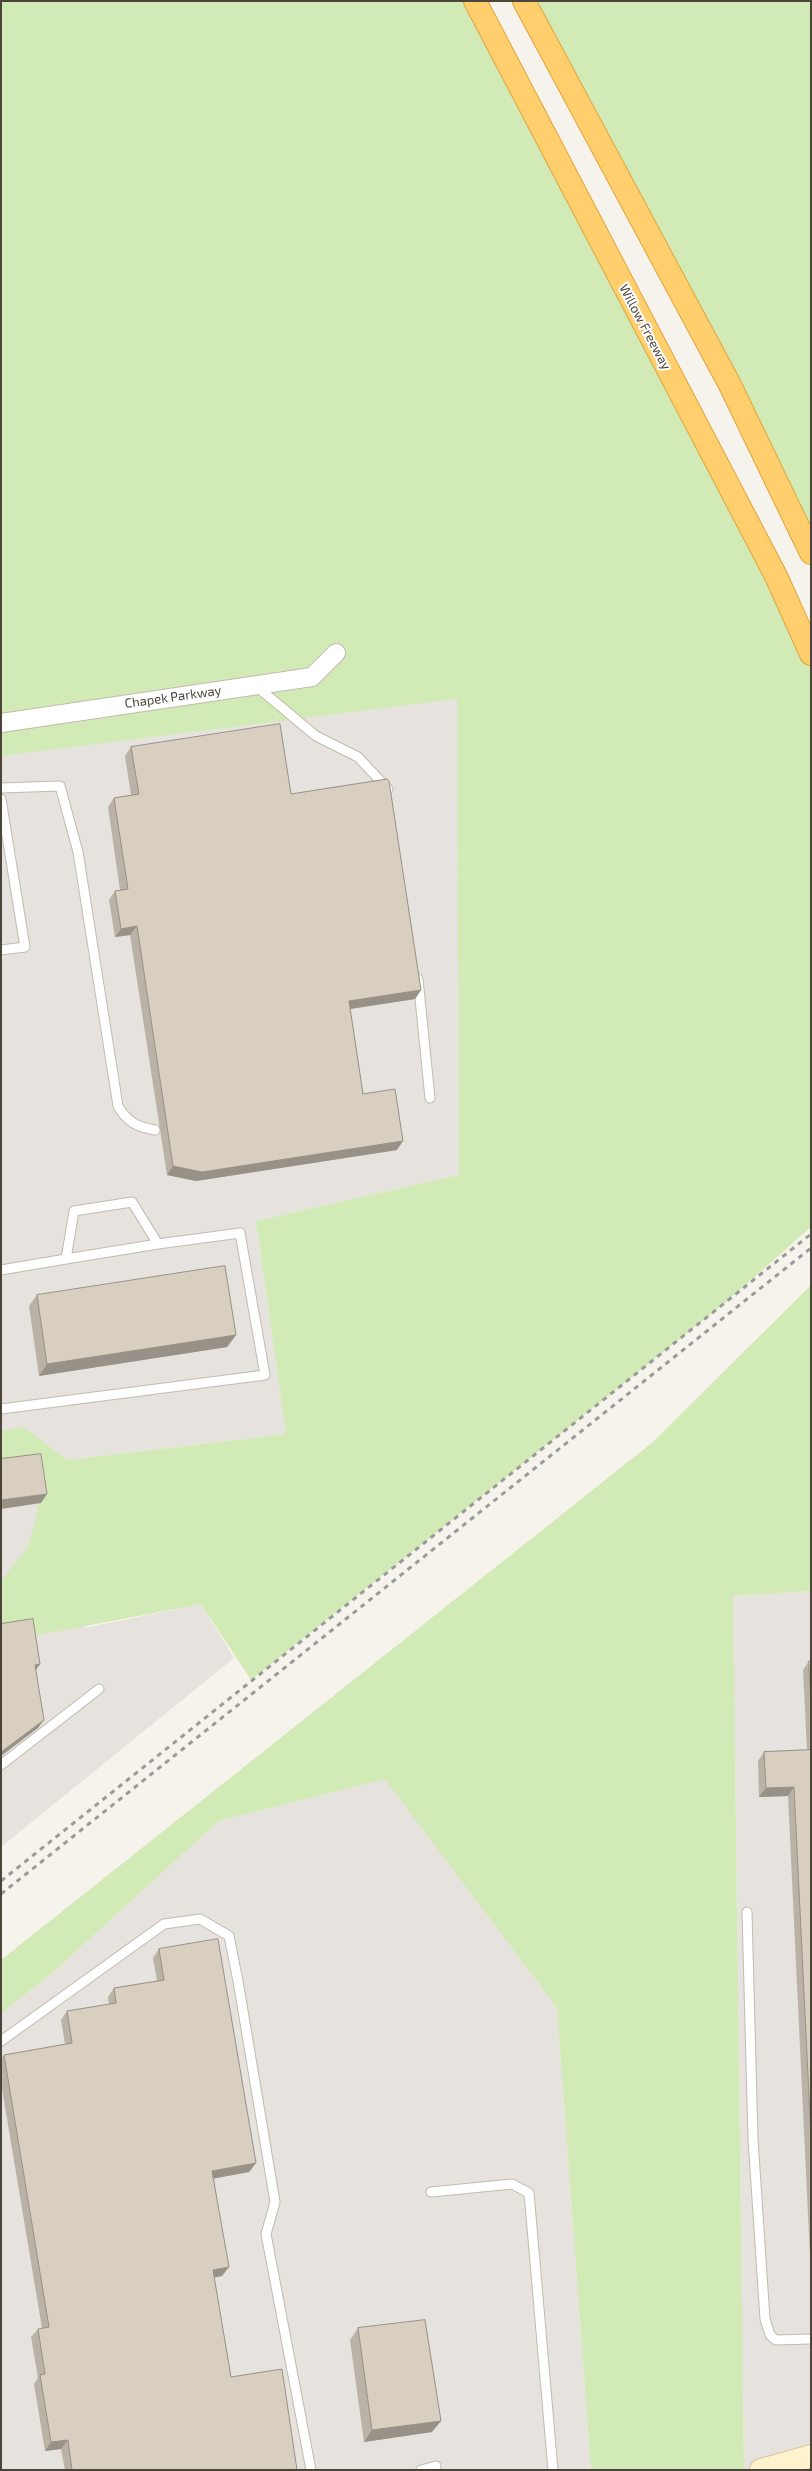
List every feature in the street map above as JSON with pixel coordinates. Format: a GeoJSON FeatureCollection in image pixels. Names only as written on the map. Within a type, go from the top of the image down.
{"type":"FeatureCollection","features":[{"type":"Feature","properties":{"kind":"highway","name":"Willow Freeway"},"geometry":{"type":"LineString","coordinates":[[475,1],[776,576],[811,654]]}},
{"type":"Feature","properties":{"kind":"highway"},"geometry":{"type":"LineString","coordinates":[[524,1],[730,385],[811,553]]}},
{"type":"Feature","properties":{"kind":"street","name":"Chapek Parkway"},"geometry":{"type":"LineString","coordinates":[[1,723],[312,677],[336,653]]}},
{"type":"Feature","properties":{"kind":"street"},"geometry":{"type":"LineString","coordinates":[[762,2470],[811,2456]]}},
{"type":"Feature","properties":{"kind":"lane"},"geometry":{"type":"LineString","coordinates":[[255,685],[316,736],[358,757],[388,787],[391,803]]}},
{"type":"Feature","properties":{"kind":"lane"},"geometry":{"type":"LineString","coordinates":[[1,788],[60,786],[78,852],[118,1106],[126,1119],[141,1128],[155,1130]]}},
{"type":"Feature","properties":{"kind":"lane"},"geometry":{"type":"LineString","coordinates":[[1,799],[25,947],[1,950]]}},
{"type":"Feature","properties":{"kind":"lane"},"geometry":{"type":"LineString","coordinates":[[416,966],[430,1098]]}},
{"type":"Feature","properties":{"kind":"lane"},"geometry":{"type":"LineString","coordinates":[[66,1259],[74,1211],[132,1202],[158,1244]]}},
{"type":"Feature","properties":{"kind":"lane"},"geometry":{"type":"LineString","coordinates":[[1,1270],[158,1244],[240,1233],[265,1375],[1,1409]]}},
{"type":"Feature","properties":{"kind":"lane"},"geometry":{"type":"LineString","coordinates":[[1,1765],[99,1690]]}},
{"type":"Feature","properties":{"kind":"lane"},"geometry":{"type":"LineString","coordinates":[[747,1912],[753,2139],[765,2319],[770,2335],[776,2340],[811,2339]]}},
{"type":"Feature","properties":{"kind":"lane"},"geometry":{"type":"LineString","coordinates":[[1,2041],[164,1924],[200,1919],[228,1936],[238,1982],[275,2202],[266,2234],[311,2470]]}},
{"type":"Feature","properties":{"kind":"lane"},"geometry":{"type":"LineString","coordinates":[[431,2192],[512,2184],[529,2193],[553,2470]]}},
{"type":"Feature","properties":{"kind":"lane"},"geometry":{"type":"LineString","coordinates":[[420,2470],[436,2466]]}},
{"type":"Feature","properties":{"kind":"shaded area"},"geometry":{"type":"Polygon","coordinates":[[[457,699],[459,1175],[256,1221],[286,1434],[66,1460],[84,1628],[201,1604],[234,1658],[1,1847],[1,755],[457,699]]]}},
{"type":"Feature","properties":{"kind":"shaded area"},"geometry":{"type":"Polygon","coordinates":[[[811,1591],[811,2470],[744,2470],[733,1596],[811,1591]]]}},
{"type":"Feature","properties":{"kind":"shaded area"},"geometry":{"type":"Polygon","coordinates":[[[385,1778],[557,2008],[591,2470],[1,2470],[1,2014],[52,1973],[219,1821],[385,1778]]]}},
{"type":"Feature","properties":{"kind":"green space"},"geometry":{"type":"Polygon","coordinates":[[[1,1],[475,1],[811,654],[811,1227],[726,1302],[251,1680],[201,1604],[28,1637],[1,1632],[1,1581],[28,1547],[38,1511],[35,1472],[1,1469],[1,1431],[24,1427],[67,1460],[286,1434],[256,1221],[459,1175],[457,699],[1,756],[1,1]]]}},
{"type":"Feature","properties":{"kind":"green space"},"geometry":{"type":"Polygon","coordinates":[[[524,1],[811,1],[811,553],[524,1]]]}},
{"type":"Feature","properties":{"kind":"green space"},"geometry":{"type":"Polygon","coordinates":[[[811,1285],[811,1591],[733,1596],[744,2470],[591,2470],[557,2008],[385,1779],[219,1821],[52,1973],[1,2014],[1,1960],[653,1442],[811,1285]]]}},
{"type":"Feature","properties":{"kind":"building"},"geometry":{"type":"Polygon","coordinates":[[[280,724],[291,794],[387,779],[389,781],[421,990],[349,1001],[363,1094],[395,1089],[403,1141],[202,1172],[173,1166],[137,926],[121,929],[115,891],[128,889],[114,798],[139,794],[131,747],[280,724]]]}},
{"type":"Feature","properties":{"kind":"building"},"geometry":{"type":"Polygon","coordinates":[[[225,1266],[236,1335],[47,1364],[37,1295],[225,1266]]]}},
{"type":"Feature","properties":{"kind":"building"},"geometry":{"type":"Polygon","coordinates":[[[41,1454],[47,1494],[1,1500],[1,1459],[41,1454]]]}},
{"type":"Feature","properties":{"kind":"building"},"geometry":{"type":"Polygon","coordinates":[[[33,1619],[40,1664],[35,1665],[44,1720],[1,1752],[1,1624],[33,1619]]]}},
{"type":"Feature","properties":{"kind":"building"},"geometry":{"type":"Polygon","coordinates":[[[809,1661],[811,1661],[811,1702],[809,1661]]]}},
{"type":"Feature","properties":{"kind":"building"},"geometry":{"type":"Polygon","coordinates":[[[811,1750],[811,2137],[794,1787],[766,1788],[764,1752],[811,1750]]]}},
{"type":"Feature","properties":{"kind":"building"},"geometry":{"type":"Polygon","coordinates":[[[218,1939],[256,2163],[212,2171],[229,2267],[213,2270],[231,2377],[282,2369],[297,2470],[72,2470],[68,2440],[51,2442],[40,2375],[45,2374],[38,2329],[49,2327],[4,2055],[72,2043],[67,2011],[116,2003],[114,1988],[164,1980],[159,1949],[218,1939]]]}},
{"type":"Feature","properties":{"kind":"building"},"geometry":{"type":"Polygon","coordinates":[[[425,2320],[441,2421],[372,2430],[358,2328],[425,2320]]]}},
{"type":"Feature","properties":{"kind":"railway"},"geometry":{"type":"LineString","coordinates":[[1,1881],[811,1234]]}},
{"type":"Feature","properties":{"kind":"railway"},"geometry":{"type":"LineString","coordinates":[[1,1894],[811,1248]]}}]}
